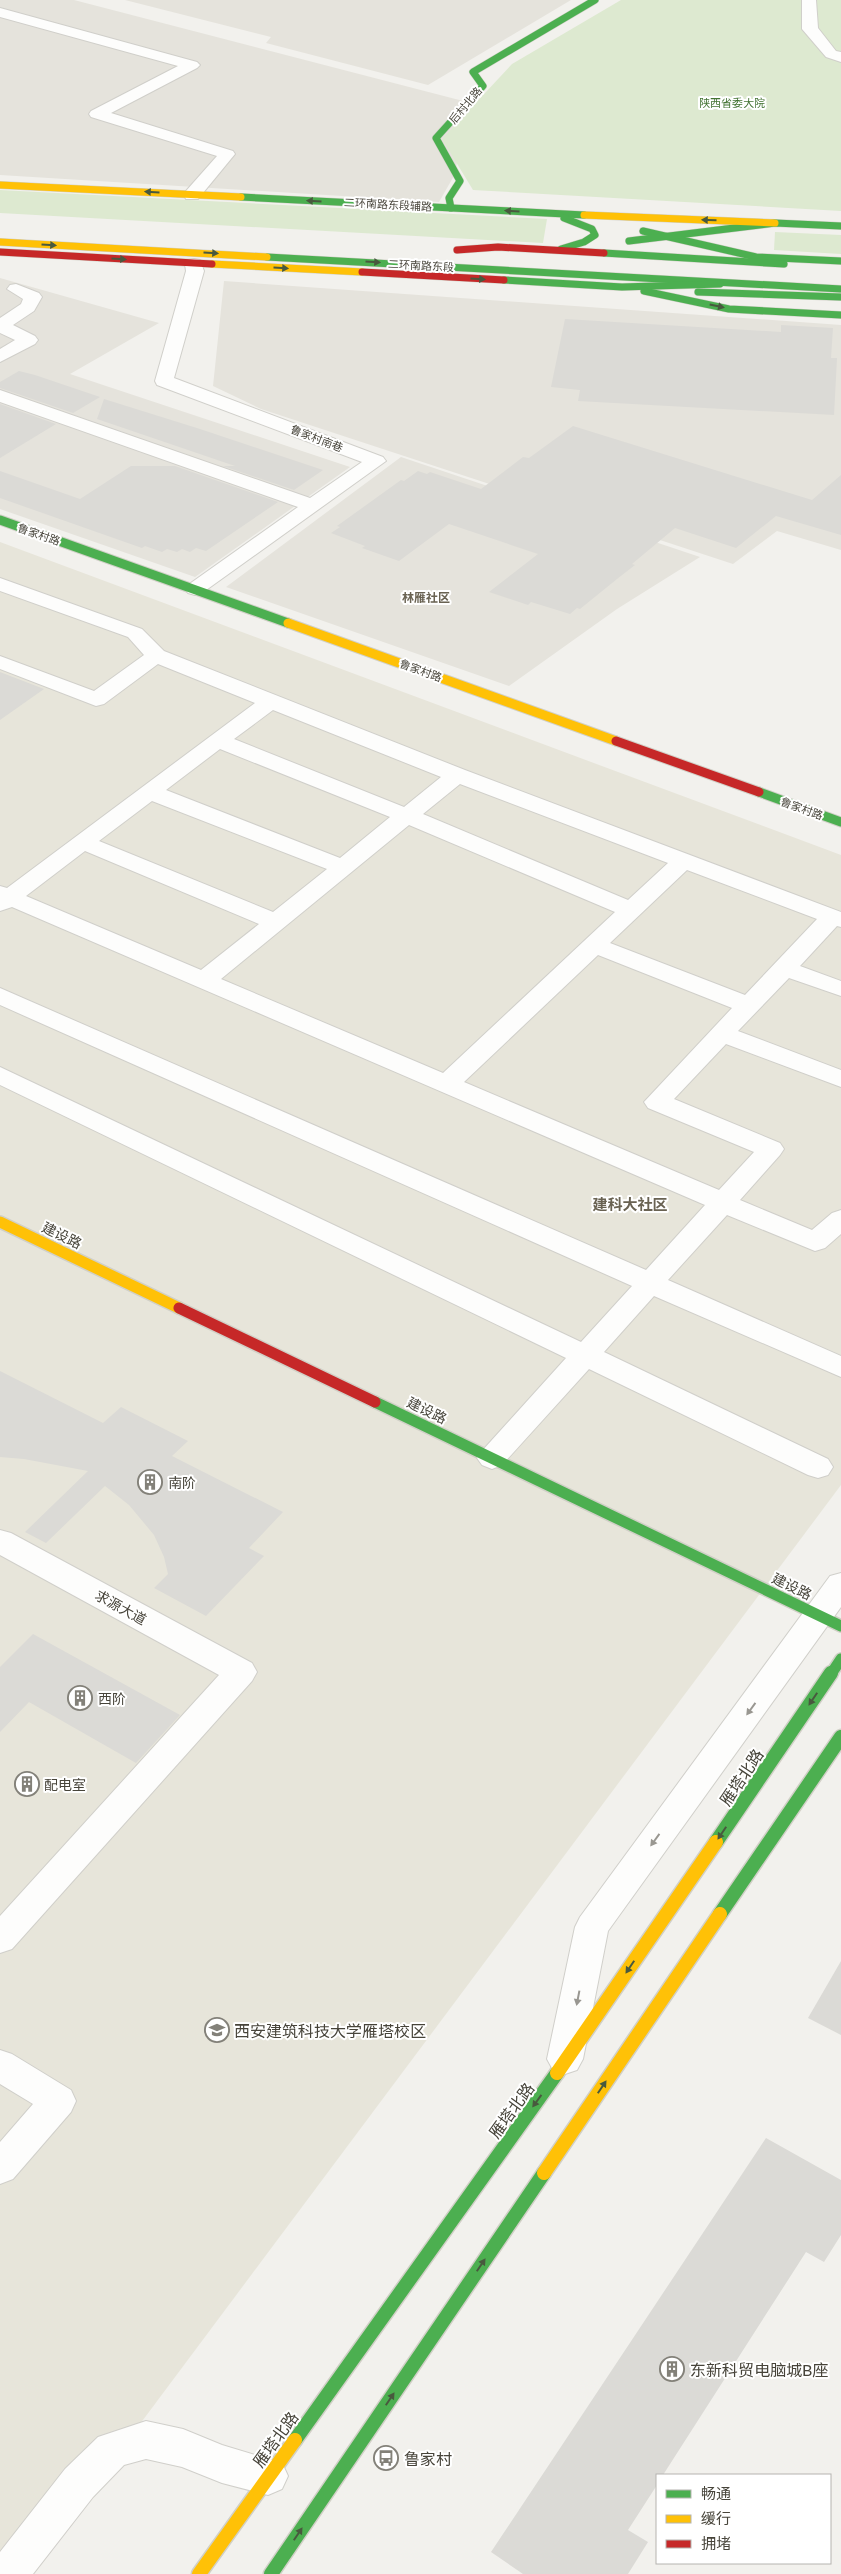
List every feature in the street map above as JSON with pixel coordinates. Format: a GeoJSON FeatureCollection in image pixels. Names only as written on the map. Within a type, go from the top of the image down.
{"type":"FeatureCollection","features":[{"type":"Feature","properties":{"kind":"main road","name":"后村北路"},"geometry":{"type":"LineString","coordinates":[[451,208],[449,198],[460,181],[436,138],[483,86],[473,72],[595,0]]}},
{"type":"Feature","properties":{"kind":"main road","name":"二环南路东段辅路"},"geometry":{"type":"LineString","coordinates":[[0,185],[580,215],[775,223]]}},
{"type":"Feature","properties":{"kind":"main road"},"geometry":{"type":"LineString","coordinates":[[546,213],[570,220],[595,232],[592,239],[558,250]]}},
{"type":"Feature","properties":{"kind":"main road"},"geometry":{"type":"LineString","coordinates":[[580,215],[784,264],[816,269]]}},
{"type":"Feature","properties":{"kind":"main road"},"geometry":{"type":"LineString","coordinates":[[558,250],[775,223],[841,226]]}},
{"type":"Feature","properties":{"kind":"main road"},"geometry":{"type":"LineString","coordinates":[[841,231],[759,229],[739,240],[738,246],[756,257],[841,261]]}},
{"type":"Feature","properties":{"kind":"main road","name":"二环南路东段"},"geometry":{"type":"LineString","coordinates":[[0,242],[841,289]]}},
{"type":"Feature","properties":{"kind":"main road"},"geometry":{"type":"LineString","coordinates":[[784,264],[498,247],[452,250],[841,271]]}},
{"type":"Feature","properties":{"kind":"main road"},"geometry":{"type":"LineString","coordinates":[[0,252],[726,294],[762,292],[841,297]]}},
{"type":"Feature","properties":{"kind":"main road"},"geometry":{"type":"LineString","coordinates":[[550,272],[729,309],[841,315]]}},
{"type":"Feature","properties":{"kind":"main road"},"geometry":{"type":"LineString","coordinates":[[622,287],[750,283]]}},
{"type":"Feature","properties":{"kind":"main road"},"geometry":{"type":"LineString","coordinates":[[726,294],[737,286],[750,283]]}},
{"type":"Feature","properties":{"kind":"main road"},"geometry":{"type":"LineString","coordinates":[[726,294],[729,298],[740,303],[841,308]]}},
{"type":"Feature","properties":{"kind":"main road","name":"鲁家村路"},"geometry":{"type":"LineString","coordinates":[[0,520],[841,822]]}},
{"type":"Feature","properties":{"kind":"main road","name":"建设路"},"geometry":{"type":"LineString","coordinates":[[0,1222],[830,1621]]}},
{"type":"Feature","properties":{"kind":"main road","name":"雁塔北路"},"geometry":{"type":"LineString","coordinates":[[199,2574],[565,2062],[841,1659]]}},
{"type":"Feature","properties":{"kind":"main road"},"geometry":{"type":"LineString","coordinates":[[271,2574],[841,1737]]}},
{"type":"Feature","properties":{"kind":"street"},"geometry":{"type":"LineString","coordinates":[[809,0],[810,30],[831,54],[841,57]]}},
{"type":"Feature","properties":{"kind":"street"},"geometry":{"type":"LineString","coordinates":[[0,12],[192,65],[98,114],[227,154],[192,194]]}},
{"type":"Feature","properties":{"kind":"street","name":"鲁家村南巷"},"geometry":{"type":"LineString","coordinates":[[194,264],[195,271],[164,381],[376,460],[195,589]]}},
{"type":"Feature","properties":{"kind":"street"},"geometry":{"type":"LineString","coordinates":[[0,357],[29,340],[0,326],[28,307],[33,297],[16,289]]}},
{"type":"Feature","properties":{"kind":"street"},"geometry":{"type":"LineString","coordinates":[[0,396],[313,506]]}},
{"type":"Feature","properties":{"kind":"street"},"geometry":{"type":"LineString","coordinates":[[0,584],[135,633],[156,656],[457,775],[837,919],[784,968],[657,1102],[771,1149],[492,1458]]}},
{"type":"Feature","properties":{"kind":"street"},"geometry":{"type":"LineString","coordinates":[[0,662],[96,699],[156,656]]}},
{"type":"Feature","properties":{"kind":"street"},"geometry":{"type":"LineString","coordinates":[[3,898],[82,842],[271,701]]}},
{"type":"Feature","properties":{"kind":"street"},"geometry":{"type":"LineString","coordinates":[[219,741],[407,816],[631,910]]}},
{"type":"Feature","properties":{"kind":"street"},"geometry":{"type":"LineString","coordinates":[[204,980],[457,775]]}},
{"type":"Feature","properties":{"kind":"street"},"geometry":{"type":"LineString","coordinates":[[150,792],[343,867]]}},
{"type":"Feature","properties":{"kind":"street"},"geometry":{"type":"LineString","coordinates":[[82,842],[275,922]]}},
{"type":"Feature","properties":{"kind":"street"},"geometry":{"type":"LineString","coordinates":[[447,1084],[684,861]]}},
{"type":"Feature","properties":{"kind":"street"},"geometry":{"type":"LineString","coordinates":[[3,898],[204,980],[815,1242],[841,1218]]}},
{"type":"Feature","properties":{"kind":"street"},"geometry":{"type":"LineString","coordinates":[[594,945],[749,1006]]}},
{"type":"Feature","properties":{"kind":"street"},"geometry":{"type":"LineString","coordinates":[[784,968],[841,989]]}},
{"type":"Feature","properties":{"kind":"street"},"geometry":{"type":"LineString","coordinates":[[0,996],[841,1367]]}},
{"type":"Feature","properties":{"kind":"street"},"geometry":{"type":"LineString","coordinates":[[722,1034],[841,1079]]}},
{"type":"Feature","properties":{"kind":"street"},"geometry":{"type":"LineString","coordinates":[[0,1075],[818,1467]]}},
{"type":"Feature","properties":{"kind":"street","name":"求源大道"},"geometry":{"type":"LineString","coordinates":[[0,1542],[241,1672],[0,1939]]}},
{"type":"Feature","properties":{"kind":"street"},"geometry":{"type":"LineString","coordinates":[[565,2062],[592,1927],[830,1621],[841,1584]]}},
{"type":"Feature","properties":{"kind":"street"},"geometry":{"type":"LineString","coordinates":[[0,2065],[58,2101],[0,2168]]}},
{"type":"Feature","properties":{"kind":"street"},"geometry":{"type":"LineString","coordinates":[[8,2574],[79,2483],[112,2450],[146,2440],[183,2448],[222,2464],[268,2476]]}},
{"type":"Feature","properties":{"kind":"shaded area"},"geometry":{"type":"Polygon","coordinates":[[[0,0],[74,0],[467,102],[455,174],[439,202],[0,175],[0,0]]]}},
{"type":"Feature","properties":{"kind":"shaded area"},"geometry":{"type":"Polygon","coordinates":[[[125,0],[571,0],[428,85],[266,43],[271,37],[125,0]]]}},
{"type":"Feature","properties":{"kind":"shaded area"},"geometry":{"type":"Polygon","coordinates":[[[0,278],[159,323],[70,374],[350,467],[195,577],[0,509],[0,278]]]}},
{"type":"Feature","properties":{"kind":"shaded area"},"geometry":{"type":"Polygon","coordinates":[[[224,281],[841,325],[841,550],[777,531],[733,564],[261,409],[213,386],[224,281]]]}},
{"type":"Feature","properties":{"kind":"shaded area"},"geometry":{"type":"Polygon","coordinates":[[[401,457],[700,557],[617,609],[509,686],[226,587],[401,457]]]}},
{"type":"Feature","properties":{"kind":"shaded area","name":"西安建筑科技大学雁塔校区"},"geometry":{"type":"Polygon","coordinates":[[[0,542],[841,855],[841,1485],[28,2574],[0,2574],[0,542]]]}},
{"type":"Feature","properties":{"kind":"green space","name":"陕西省委大院"},"geometry":{"type":"Polygon","coordinates":[[[621,0],[841,0],[841,211],[473,190],[442,139],[512,64],[621,0]]]}},
{"type":"Feature","properties":{"kind":"green space"},"geometry":{"type":"Polygon","coordinates":[[[0,190],[547,219],[543,243],[0,213],[0,190]]]}},
{"type":"Feature","properties":{"kind":"green space"},"geometry":{"type":"Polygon","coordinates":[[[775,232],[841,235],[841,254],[774,250],[775,232]]]}},
{"type":"Feature","properties":{"kind":"building"},"geometry":{"type":"Polygon","coordinates":[[[565,319],[781,332],[781,325],[833,328],[831,358],[837,358],[834,415],[578,401],[580,390],[551,387],[565,319]]]}},
{"type":"Feature","properties":{"kind":"building"},"geometry":{"type":"Polygon","coordinates":[[[19,371],[100,397],[73,413],[0,388],[0,382],[19,371]]]}},
{"type":"Feature","properties":{"kind":"building"},"geometry":{"type":"Polygon","coordinates":[[[104,399],[323,470],[294,490],[223,466],[235,466],[97,419],[104,399]]]}},
{"type":"Feature","properties":{"kind":"building"},"geometry":{"type":"Polygon","coordinates":[[[0,404],[56,424],[0,458],[0,404]]]}},
{"type":"Feature","properties":{"kind":"building"},"geometry":{"type":"Polygon","coordinates":[[[573,426],[812,500],[841,475],[841,535],[776,516],[736,548],[675,528],[632,564],[635,565],[580,609],[577,608],[570,614],[531,602],[528,605],[489,592],[538,554],[449,524],[399,561],[362,548],[365,546],[331,533],[340,527],[337,526],[401,480],[404,481],[418,471],[427,474],[430,472],[481,489],[523,457],[529,458],[573,426]]]}},
{"type":"Feature","properties":{"kind":"building"},"geometry":{"type":"Polygon","coordinates":[[[131,466],[175,466],[278,502],[206,551],[196,548],[190,552],[182,549],[177,552],[167,549],[162,552],[145,546],[142,548],[0,498],[0,471],[80,499],[131,466]]]}},
{"type":"Feature","properties":{"kind":"building"},"geometry":{"type":"Polygon","coordinates":[[[0,672],[44,689],[0,720],[0,672]]]}},
{"type":"Feature","properties":{"kind":"building","name":"南阶"},"geometry":{"type":"Polygon","coordinates":[[[0,1371],[103,1423],[121,1407],[188,1441],[172,1456],[283,1512],[249,1548],[264,1556],[206,1616],[154,1588],[168,1574],[164,1557],[154,1535],[129,1505],[105,1486],[46,1543],[25,1532],[88,1471],[24,1459],[0,1457],[0,1371]]]}},
{"type":"Feature","properties":{"kind":"building","name":"西阶"},"geometry":{"type":"Polygon","coordinates":[[[33,1634],[180,1715],[136,1763],[29,1702],[0,1732],[0,1667],[33,1634]]]}},
{"type":"Feature","properties":{"kind":"building"},"geometry":{"type":"Polygon","coordinates":[[[841,1961],[841,2035],[808,2018],[841,1961]]]}},
{"type":"Feature","properties":{"kind":"building","name":"东新科贸电脑城B座"},"geometry":{"type":"Polygon","coordinates":[[[766,2138],[841,2180],[841,2235],[824,2262],[806,2252],[664,2474],[656,2474],[656,2487],[628,2530],[648,2542],[628,2574],[523,2574],[491,2552],[766,2138]]]}},
{"type":"Feature","properties":{"kind":"traffic: fast"},"geometry":{"type":"LineString","coordinates":[[451,208],[449,198],[460,181],[436,138],[483,86],[473,72],[595,0]]}},
{"type":"Feature","properties":{"kind":"traffic: fast"},"geometry":{"type":"LineString","coordinates":[[241,197],[584,215]]}},
{"type":"Feature","properties":{"kind":"traffic: fast"},"geometry":{"type":"LineString","coordinates":[[561,249],[584,242],[595,235],[592,229],[564,218]]}},
{"type":"Feature","properties":{"kind":"traffic: fast"},"geometry":{"type":"LineString","coordinates":[[629,241],[775,223],[841,226]]}},
{"type":"Feature","properties":{"kind":"traffic: fast"},"geometry":{"type":"LineString","coordinates":[[643,231],[756,257],[841,261]]}},
{"type":"Feature","properties":{"kind":"traffic: fast"},"geometry":{"type":"LineString","coordinates":[[604,253],[784,264]]}},
{"type":"Feature","properties":{"kind":"traffic: fast"},"geometry":{"type":"LineString","coordinates":[[267,257],[841,289]]}},
{"type":"Feature","properties":{"kind":"traffic: fast"},"geometry":{"type":"LineString","coordinates":[[504,280],[622,287],[720,284]]}},
{"type":"Feature","properties":{"kind":"traffic: fast"},"geometry":{"type":"LineString","coordinates":[[644,291],[729,309],[841,315]]}},
{"type":"Feature","properties":{"kind":"traffic: fast"},"geometry":{"type":"LineString","coordinates":[[698,292],[841,297]]}},
{"type":"Feature","properties":{"kind":"traffic: fast"},"geometry":{"type":"LineString","coordinates":[[0,520],[288,623]]}},
{"type":"Feature","properties":{"kind":"traffic: fast"},"geometry":{"type":"LineString","coordinates":[[759,792],[841,822]]}},
{"type":"Feature","properties":{"kind":"traffic: fast"},"geometry":{"type":"LineString","coordinates":[[375,1402],[841,1626]]}},
{"type":"Feature","properties":{"kind":"traffic: fast"},"geometry":{"type":"LineString","coordinates":[[716,1842],[841,1659]]}},
{"type":"Feature","properties":{"kind":"traffic: fast"},"geometry":{"type":"LineString","coordinates":[[720,1914],[841,1737]]}},
{"type":"Feature","properties":{"kind":"traffic: fast"},"geometry":{"type":"LineString","coordinates":[[295,2440],[557,2073]]}},
{"type":"Feature","properties":{"kind":"traffic: fast"},"geometry":{"type":"LineString","coordinates":[[271,2574],[544,2173]]}},
{"type":"Feature","properties":{"kind":"traffic: slow"},"geometry":{"type":"LineString","coordinates":[[0,185],[241,197]]}},
{"type":"Feature","properties":{"kind":"traffic: slow"},"geometry":{"type":"LineString","coordinates":[[584,215],[775,223]]}},
{"type":"Feature","properties":{"kind":"traffic: slow"},"geometry":{"type":"LineString","coordinates":[[0,242],[267,257]]}},
{"type":"Feature","properties":{"kind":"traffic: slow"},"geometry":{"type":"LineString","coordinates":[[212,264],[362,272]]}},
{"type":"Feature","properties":{"kind":"traffic: slow"},"geometry":{"type":"LineString","coordinates":[[288,623],[616,741]]}},
{"type":"Feature","properties":{"kind":"traffic: slow"},"geometry":{"type":"LineString","coordinates":[[0,1222],[179,1308]]}},
{"type":"Feature","properties":{"kind":"traffic: slow"},"geometry":{"type":"LineString","coordinates":[[557,2073],[716,1842]]}},
{"type":"Feature","properties":{"kind":"traffic: slow"},"geometry":{"type":"LineString","coordinates":[[544,2173],[720,1914]]}},
{"type":"Feature","properties":{"kind":"traffic: slow"},"geometry":{"type":"LineString","coordinates":[[199,2574],[295,2440]]}},
{"type":"Feature","properties":{"kind":"traffic: jam"},"geometry":{"type":"LineString","coordinates":[[457,250],[498,247],[604,253]]}},
{"type":"Feature","properties":{"kind":"traffic: jam"},"geometry":{"type":"LineString","coordinates":[[0,252],[212,264]]}},
{"type":"Feature","properties":{"kind":"traffic: jam"},"geometry":{"type":"LineString","coordinates":[[362,272],[504,280]]}},
{"type":"Feature","properties":{"kind":"traffic: jam"},"geometry":{"type":"LineString","coordinates":[[616,741],[759,792]]}},
{"type":"Feature","properties":{"kind":"traffic: jam"},"geometry":{"type":"LineString","coordinates":[[179,1308],[375,1402]]}},
{"type":"Feature","properties":{"kind":"place","name":"南阶"},"geometry":{"type":"Point","coordinates":[150,1482]}},
{"type":"Feature","properties":{"kind":"place","name":"西阶"},"geometry":{"type":"Point","coordinates":[80,1698]}},
{"type":"Feature","properties":{"kind":"place","name":"配电室"},"geometry":{"type":"Point","coordinates":[27,1784]}},
{"type":"Feature","properties":{"kind":"place","name":"西安建筑科技大学雁塔校区"},"geometry":{"type":"Point","coordinates":[217,2030]}},
{"type":"Feature","properties":{"kind":"place","name":"东新科贸电脑城B座"},"geometry":{"type":"Point","coordinates":[672,2369]}},
{"type":"Feature","properties":{"kind":"place","name":"鲁家村"},"geometry":{"type":"Point","coordinates":[386,2458]}},
{"type":"Feature","properties":{"kind":"district","name":"林雁社区"},"geometry":{"type":"Point","coordinates":[426,597]}},
{"type":"Feature","properties":{"kind":"district","name":"建科大社区"},"geometry":{"type":"Point","coordinates":[630,1204]}}]}
